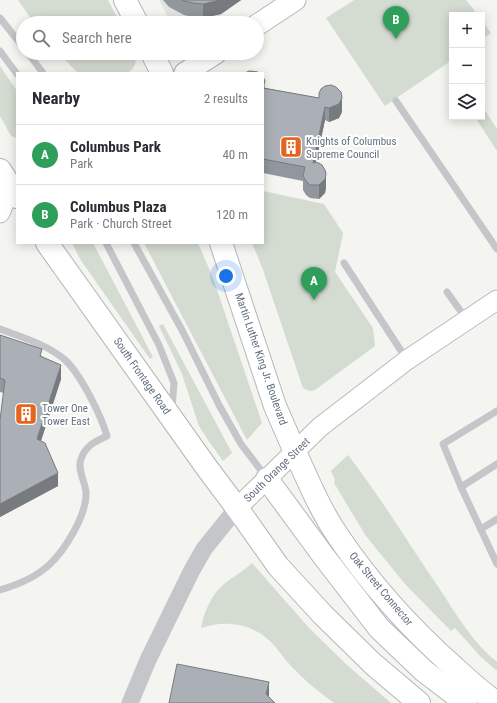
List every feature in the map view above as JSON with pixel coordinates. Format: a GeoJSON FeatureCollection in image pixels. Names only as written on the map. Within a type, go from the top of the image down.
{"type":"FeatureCollection","features":[{"type":"Feature","properties":{"kind":"highway"},"geometry":{"type":"LineString","coordinates":[[125,0],[133,16]]}},
{"type":"Feature","properties":{"kind":"highway"},"geometry":{"type":"LineString","coordinates":[[156,60],[162,72]]}},
{"type":"Feature","properties":{"kind":"highway","name":"South Frontage Road"},"geometry":{"type":"LineString","coordinates":[[48,244],[278,566],[322,615],[373,664],[419,703]]}},
{"type":"Feature","properties":{"kind":"highway","name":"Martin Luther King Jr. Boulevard"},"geometry":{"type":"LineString","coordinates":[[221,244],[275,406],[295,452]]}},
{"type":"Feature","properties":{"kind":"highway","name":"Oak Street Connector"},"geometry":{"type":"LineString","coordinates":[[295,452],[314,494],[337,535],[368,578],[398,613],[432,648],[497,703]]}},
{"type":"Feature","properties":{"kind":"highway"},"geometry":{"type":"LineString","coordinates":[[267,479],[379,628],[424,671],[466,703]]}},
{"type":"Feature","properties":{"kind":"main road"},"geometry":{"type":"LineString","coordinates":[[264,20],[295,0]]}},
{"type":"Feature","properties":{"kind":"main road"},"geometry":{"type":"LineString","coordinates":[[187,72],[205,60]]}},
{"type":"Feature","properties":{"kind":"main road"},"geometry":{"type":"LineString","coordinates":[[0,213],[9,185]]}},
{"type":"Feature","properties":{"kind":"main road","name":"South Orange Street"},"geometry":{"type":"LineString","coordinates":[[237,508],[320,427],[408,360],[497,300]]}},
{"type":"Feature","properties":{"kind":"street","name":"South Orange Street"},"geometry":{"type":"LineString","coordinates":[[130,703],[148,660],[191,572],[204,549],[237,508]]}},
{"type":"Feature","properties":{"kind":"lane"},"geometry":{"type":"LineString","coordinates":[[0,18],[16,38]]}},
{"type":"Feature","properties":{"kind":"lane"},"geometry":{"type":"LineString","coordinates":[[0,51],[16,73]]}},
{"type":"Feature","properties":{"kind":"lane"},"geometry":{"type":"LineString","coordinates":[[33,60],[42,72]]}},
{"type":"Feature","properties":{"kind":"lane"},"geometry":{"type":"LineString","coordinates":[[396,101],[497,249]]}},
{"type":"Feature","properties":{"kind":"lane"},"geometry":{"type":"LineString","coordinates":[[107,244],[159,345],[174,383],[171,417]]}},
{"type":"Feature","properties":{"kind":"lane"},"geometry":{"type":"LineString","coordinates":[[135,244],[183,332],[241,444],[267,479]]}},
{"type":"Feature","properties":{"kind":"lane"},"geometry":{"type":"LineString","coordinates":[[344,262],[408,360]]}},
{"type":"Feature","properties":{"kind":"lane"},"geometry":{"type":"LineString","coordinates":[[448,292],[467,320]]}},
{"type":"Feature","properties":{"kind":"lane"},"geometry":{"type":"LineString","coordinates":[[0,329],[32,341],[51,350],[64,359],[79,378],[103,422],[107,436],[92,443],[80,460],[86,493],[79,521],[61,550],[48,565],[16,585],[1,588]]}},
{"type":"Feature","properties":{"kind":"lane"},"geometry":{"type":"LineString","coordinates":[[497,411],[443,444],[460,487],[497,564]]}},
{"type":"Feature","properties":{"kind":"lane"},"geometry":{"type":"LineString","coordinates":[[460,487],[497,464]]}},
{"type":"Feature","properties":{"kind":"lane"},"geometry":{"type":"LineString","coordinates":[[481,529],[497,518]]}},
{"type":"Feature","properties":{"kind":"shaded area"},"geometry":{"type":"Polygon","coordinates":[[[18,0],[108,0],[116,16],[29,16],[18,0]]]}},
{"type":"Feature","properties":{"kind":"shaded area"},"geometry":{"type":"Polygon","coordinates":[[[159,0],[242,0],[219,16],[167,16],[159,0]]]}},
{"type":"Feature","properties":{"kind":"shaded area"},"geometry":{"type":"Polygon","coordinates":[[[354,0],[466,0],[476,12],[449,12],[449,62],[385,106],[326,18],[354,0]]]}},
{"type":"Feature","properties":{"kind":"shaded area"},"geometry":{"type":"Polygon","coordinates":[[[485,25],[491,33],[485,37],[485,25]]]}},
{"type":"Feature","properties":{"kind":"shaded area"},"geometry":{"type":"Polygon","coordinates":[[[65,60],[136,60],[134,67],[128,72],[77,72],[65,60]]]}},
{"type":"Feature","properties":{"kind":"shaded area"},"geometry":{"type":"Polygon","coordinates":[[[0,66],[16,90],[16,138],[11,136],[0,116],[0,66]]]}},
{"type":"Feature","properties":{"kind":"shaded area"},"geometry":{"type":"Polygon","coordinates":[[[485,111],[497,129],[497,151],[477,120],[485,120],[485,111]]]}},
{"type":"Feature","properties":{"kind":"shaded area"},"geometry":{"type":"Polygon","coordinates":[[[264,191],[324,204],[343,233],[335,272],[373,328],[375,346],[315,390],[310,391],[303,388],[262,267],[252,244],[264,244],[264,191]]]}},
{"type":"Feature","properties":{"kind":"shaded area"},"geometry":{"type":"Polygon","coordinates":[[[72,244],[94,244],[153,357],[150,359],[80,259],[72,244]]]}},
{"type":"Feature","properties":{"kind":"shaded area"},"geometry":{"type":"Polygon","coordinates":[[[145,244],[198,244],[213,278],[262,423],[247,440],[145,244]]]}},
{"type":"Feature","properties":{"kind":"shaded area"},"geometry":{"type":"Polygon","coordinates":[[[163,324],[232,453],[223,461],[199,426],[182,374],[159,326],[163,324]]]}},
{"type":"Feature","properties":{"kind":"shaded area"},"geometry":{"type":"Polygon","coordinates":[[[348,455],[383,504],[472,637],[497,662],[497,671],[480,656],[455,628],[451,631],[405,584],[366,536],[334,483],[335,480],[331,471],[348,455]]]}},
{"type":"Feature","properties":{"kind":"shaded area"},"geometry":{"type":"Polygon","coordinates":[[[252,563],[309,628],[347,665],[391,703],[334,703],[302,677],[270,641],[255,630],[228,624],[219,624],[201,628],[206,610],[215,593],[219,588],[252,563]]]}},
{"type":"Feature","properties":{"kind":"building"},"geometry":{"type":"Polygon","coordinates":[[[182,0],[221,0],[203,4],[182,0]]]}},
{"type":"Feature","properties":{"kind":"building","name":"Knights of Columbus Supreme Council"},"geometry":{"type":"Polygon","coordinates":[[[331,85],[336,87],[341,92],[342,98],[339,104],[329,108],[325,107],[313,163],[317,162],[322,165],[326,174],[325,179],[319,185],[310,185],[303,176],[305,167],[264,159],[264,88],[319,98],[321,89],[325,86],[331,85]]]}},
{"type":"Feature","properties":{"kind":"building","name":"Tower One Tower East"},"geometry":{"type":"Polygon","coordinates":[[[0,335],[42,349],[40,356],[61,365],[37,439],[45,443],[58,473],[0,504],[0,420],[5,380],[0,378],[0,335]]]}},
{"type":"Feature","properties":{"kind":"building"},"geometry":{"type":"Polygon","coordinates":[[[177,664],[269,682],[266,694],[275,703],[169,703],[177,664]]]}},
{"type":"Feature","properties":{"kind":"place","name":"Columbus Plaza"},"geometry":{"type":"Point","coordinates":[396,39]}},
{"type":"Feature","properties":{"kind":"place","name":"Knights of Columbus Supreme Council"},"geometry":{"type":"Point","coordinates":[291,147]}},
{"type":"Feature","properties":{"kind":"place","name":"Columbus Park"},"geometry":{"type":"Point","coordinates":[314,300]}},
{"type":"Feature","properties":{"kind":"place","name":"Tower One Tower East"},"geometry":{"type":"Point","coordinates":[26,414]}}]}
